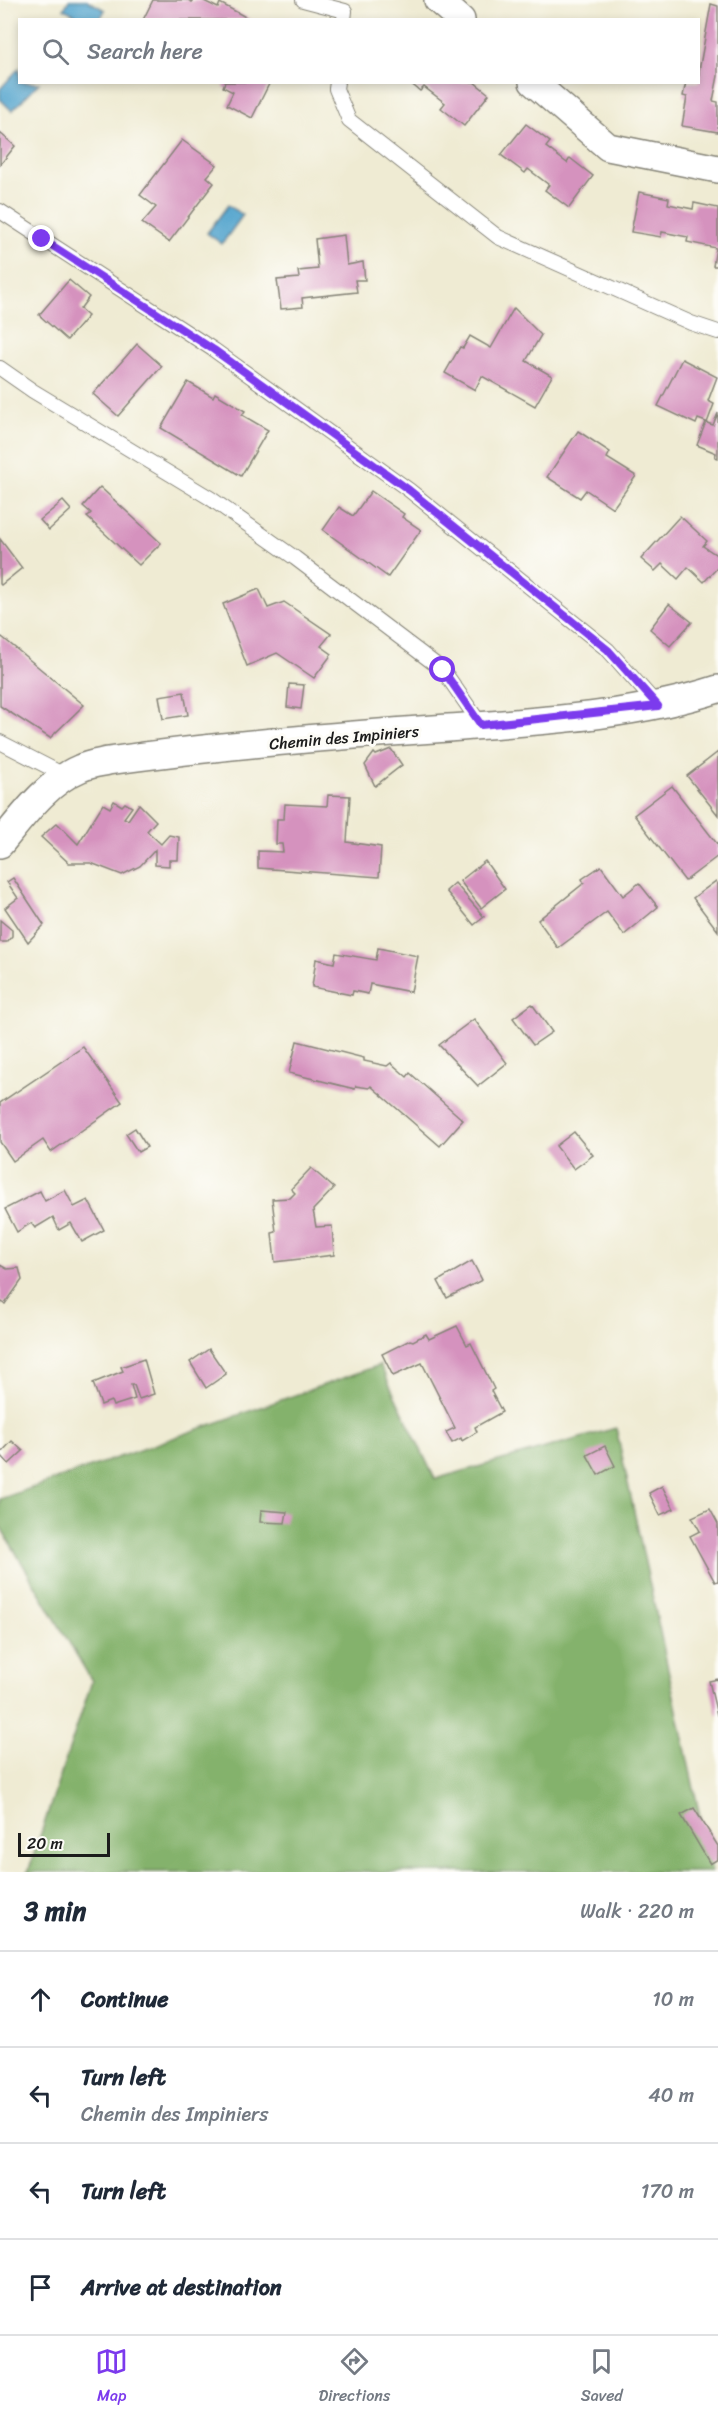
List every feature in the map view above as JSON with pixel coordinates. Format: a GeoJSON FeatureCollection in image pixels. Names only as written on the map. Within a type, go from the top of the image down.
{"type":"FeatureCollection","features":[{"type":"Feature","properties":{"kind":"street"},"geometry":{"type":"LineString","coordinates":[[438,0],[458,18]]}},
{"type":"Feature","properties":{"kind":"street"},"geometry":{"type":"LineString","coordinates":[[535,84],[608,147],[718,169]]}},
{"type":"Feature","properties":{"kind":"street","name":"Chemin des Impiniers"},"geometry":{"type":"LineString","coordinates":[[0,844],[29,809],[66,776],[82,767],[145,756],[658,706],[718,689]]}},
{"type":"Feature","properties":{"kind":"lane"},"geometry":{"type":"LineString","coordinates":[[303,0],[345,11],[344,18]]}},
{"type":"Feature","properties":{"kind":"lane"},"geometry":{"type":"LineString","coordinates":[[337,84],[336,89],[349,120],[498,237],[691,323],[718,332]]}},
{"type":"Feature","properties":{"kind":"lane"},"geometry":{"type":"LineString","coordinates":[[0,211],[214,350],[409,490],[608,650],[658,706]]}},
{"type":"Feature","properties":{"kind":"lane"},"geometry":{"type":"LineString","coordinates":[[0,368],[33,391],[210,498],[295,558],[443,670],[481,725]]}},
{"type":"Feature","properties":{"kind":"lane"},"geometry":{"type":"LineString","coordinates":[[0,742],[66,776]]}},
{"type":"Feature","properties":{"kind":"green space"},"geometry":{"type":"Polygon","coordinates":[[[380,1365],[435,1479],[616,1428],[712,1872],[28,1872],[92,1681],[0,1526],[0,1499],[380,1365]]]}},
{"type":"Feature","properties":{"kind":"water"},"geometry":{"type":"Polygon","coordinates":[[[69,0],[87,0],[105,10],[101,18],[81,18],[64,9],[69,0]]]}},
{"type":"Feature","properties":{"kind":"water"},"geometry":{"type":"Polygon","coordinates":[[[18,69],[18,84],[38,84],[12,111],[0,99],[0,89],[18,69]]]}},
{"type":"Feature","properties":{"kind":"water"},"geometry":{"type":"Polygon","coordinates":[[[228,205],[243,215],[222,244],[207,233],[228,205]]]}},
{"type":"Feature","properties":{"kind":"building"},"geometry":{"type":"Polygon","coordinates":[[[153,0],[192,2],[202,0],[218,8],[220,3],[247,18],[144,18],[153,0]]]}},
{"type":"Feature","properties":{"kind":"building"},"geometry":{"type":"Polygon","coordinates":[[[711,4],[718,6],[718,76],[713,101],[718,102],[718,132],[682,126],[687,97],[683,96],[686,84],[700,84],[700,65],[711,4]]]}},
{"type":"Feature","properties":{"kind":"building"},"geometry":{"type":"Polygon","coordinates":[[[224,84],[269,84],[252,118],[227,105],[233,92],[223,87],[224,84]]]}},
{"type":"Feature","properties":{"kind":"building"},"geometry":{"type":"Polygon","coordinates":[[[411,84],[476,84],[489,94],[464,126],[441,108],[445,103],[424,87],[420,91],[411,84]]]}},
{"type":"Feature","properties":{"kind":"building"},"geometry":{"type":"Polygon","coordinates":[[[526,124],[550,142],[546,147],[567,163],[570,158],[593,176],[569,208],[545,190],[549,185],[528,169],[525,173],[501,155],[526,124]]]}},
{"type":"Feature","properties":{"kind":"building"},"geometry":{"type":"Polygon","coordinates":[[[0,133],[15,146],[0,165],[0,133]]]}},
{"type":"Feature","properties":{"kind":"building"},"geometry":{"type":"Polygon","coordinates":[[[182,140],[217,165],[207,177],[214,183],[169,242],[142,223],[156,207],[140,195],[182,140]]]}},
{"type":"Feature","properties":{"kind":"building"},"geometry":{"type":"Polygon","coordinates":[[[639,192],[669,198],[668,204],[693,209],[694,203],[718,208],[718,266],[713,266],[716,248],[687,242],[688,237],[662,232],[661,237],[631,232],[639,192]]]}},
{"type":"Feature","properties":{"kind":"building"},"geometry":{"type":"Polygon","coordinates":[[[344,235],[347,265],[363,262],[365,280],[355,280],[357,292],[302,298],[303,307],[281,309],[277,280],[299,278],[298,271],[318,269],[315,239],[344,235]]]}},
{"type":"Feature","properties":{"kind":"building"},"geometry":{"type":"Polygon","coordinates":[[[69,280],[89,297],[80,309],[88,316],[67,340],[39,315],[69,280]]]}},
{"type":"Feature","properties":{"kind":"building"},"geometry":{"type":"Polygon","coordinates":[[[514,308],[541,335],[526,361],[552,376],[535,406],[482,376],[475,390],[445,373],[460,347],[463,348],[470,336],[491,348],[514,308]]]}},
{"type":"Feature","properties":{"kind":"building"},"geometry":{"type":"Polygon","coordinates":[[[137,344],[162,366],[118,416],[93,394],[137,344]]]}},
{"type":"Feature","properties":{"kind":"building"},"geometry":{"type":"Polygon","coordinates":[[[682,359],[717,377],[708,401],[714,404],[707,423],[713,425],[718,413],[718,458],[715,457],[716,453],[697,445],[706,422],[698,419],[696,424],[658,406],[682,359]]]}},
{"type":"Feature","properties":{"kind":"building"},"geometry":{"type":"Polygon","coordinates":[[[188,382],[213,397],[215,393],[245,411],[242,415],[268,430],[241,476],[161,428],[188,382]]]}},
{"type":"Feature","properties":{"kind":"building"},"geometry":{"type":"Polygon","coordinates":[[[578,431],[610,452],[607,458],[636,476],[613,508],[586,490],[580,498],[547,477],[578,431]]]}},
{"type":"Feature","properties":{"kind":"building"},"geometry":{"type":"Polygon","coordinates":[[[100,487],[161,543],[139,565],[87,517],[91,513],[83,506],[100,487]]]}},
{"type":"Feature","properties":{"kind":"building"},"geometry":{"type":"Polygon","coordinates":[[[371,491],[404,514],[402,517],[421,530],[388,577],[323,530],[339,507],[353,516],[371,491]]]}},
{"type":"Feature","properties":{"kind":"building"},"geometry":{"type":"Polygon","coordinates":[[[63,501],[71,510],[49,530],[40,520],[63,501]]]}},
{"type":"Feature","properties":{"kind":"building"},"geometry":{"type":"Polygon","coordinates":[[[680,516],[707,541],[703,546],[718,556],[718,567],[704,582],[688,567],[678,579],[662,564],[655,571],[641,559],[680,516]]]}},
{"type":"Feature","properties":{"kind":"building"},"geometry":{"type":"Polygon","coordinates":[[[0,539],[22,568],[1,585],[0,584],[0,539]]]}},
{"type":"Feature","properties":{"kind":"building"},"geometry":{"type":"Polygon","coordinates":[[[259,589],[268,608],[284,602],[331,634],[321,646],[332,654],[314,678],[277,653],[247,666],[223,604],[259,589]]]}},
{"type":"Feature","properties":{"kind":"building"},"geometry":{"type":"Polygon","coordinates":[[[669,604],[692,622],[670,646],[650,629],[669,604]]]}},
{"type":"Feature","properties":{"kind":"building"},"geometry":{"type":"Polygon","coordinates":[[[2,637],[84,705],[50,738],[0,706],[0,639],[2,637]]]}},
{"type":"Feature","properties":{"kind":"building"},"geometry":{"type":"Polygon","coordinates":[[[289,684],[304,685],[301,709],[287,707],[289,684]]]}},
{"type":"Feature","properties":{"kind":"building"},"geometry":{"type":"Polygon","coordinates":[[[184,692],[188,715],[163,719],[159,696],[184,692]]]}},
{"type":"Feature","properties":{"kind":"building"},"geometry":{"type":"Polygon","coordinates":[[[391,749],[402,765],[375,786],[365,765],[374,753],[376,755],[391,749]]]}},
{"type":"Feature","properties":{"kind":"building"},"geometry":{"type":"Polygon","coordinates":[[[718,752],[718,815],[687,776],[718,752]]]}},
{"type":"Feature","properties":{"kind":"building"},"geometry":{"type":"Polygon","coordinates":[[[672,786],[718,845],[718,856],[685,881],[634,815],[672,786]]]}},
{"type":"Feature","properties":{"kind":"building"},"geometry":{"type":"Polygon","coordinates":[[[328,795],[350,796],[347,842],[381,847],[379,877],[258,868],[258,851],[283,852],[282,844],[276,844],[277,819],[284,819],[285,804],[327,806],[328,795]]]}},
{"type":"Feature","properties":{"kind":"building"},"geometry":{"type":"Polygon","coordinates":[[[114,801],[122,806],[125,803],[132,807],[124,818],[128,820],[139,804],[156,821],[147,831],[161,844],[169,835],[179,837],[178,860],[169,860],[169,866],[155,865],[155,850],[140,866],[122,875],[91,863],[69,863],[41,837],[57,823],[78,844],[103,804],[110,808],[114,801]]]}},
{"type":"Feature","properties":{"kind":"building"},"geometry":{"type":"Polygon","coordinates":[[[485,861],[505,889],[481,908],[460,881],[485,861]]]}},
{"type":"Feature","properties":{"kind":"building"},"geometry":{"type":"Polygon","coordinates":[[[601,866],[623,896],[639,883],[658,907],[624,935],[607,912],[558,948],[538,920],[584,883],[582,879],[601,866]]]}},
{"type":"Feature","properties":{"kind":"building"},"geometry":{"type":"Polygon","coordinates":[[[13,878],[44,925],[28,942],[5,908],[18,898],[7,882],[13,878]]]}},
{"type":"Feature","properties":{"kind":"building"},"geometry":{"type":"Polygon","coordinates":[[[716,881],[718,885],[718,931],[693,898],[716,881]]]}},
{"type":"Feature","properties":{"kind":"building"},"geometry":{"type":"Polygon","coordinates":[[[455,883],[484,917],[474,925],[446,891],[455,883]]]}},
{"type":"Feature","properties":{"kind":"building"},"geometry":{"type":"Polygon","coordinates":[[[0,920],[12,930],[12,936],[7,942],[0,942],[0,920]]]}},
{"type":"Feature","properties":{"kind":"building"},"geometry":{"type":"Polygon","coordinates":[[[378,948],[418,956],[411,992],[370,984],[368,994],[353,991],[352,995],[312,987],[316,959],[334,963],[336,953],[376,960],[378,948]]]}},
{"type":"Feature","properties":{"kind":"building"},"geometry":{"type":"Polygon","coordinates":[[[532,1004],[552,1032],[533,1045],[513,1018],[532,1004]]]}},
{"type":"Feature","properties":{"kind":"building"},"geometry":{"type":"Polygon","coordinates":[[[474,1019],[507,1063],[478,1086],[439,1045],[474,1019]]]}},
{"type":"Feature","properties":{"kind":"building"},"geometry":{"type":"Polygon","coordinates":[[[297,1041],[364,1058],[364,1061],[387,1066],[391,1063],[407,1077],[410,1073],[463,1120],[440,1146],[371,1086],[369,1088],[356,1086],[355,1089],[289,1073],[297,1041]]]}},
{"type":"Feature","properties":{"kind":"building"},"geometry":{"type":"Polygon","coordinates":[[[83,1047],[122,1102],[51,1152],[43,1140],[13,1161],[0,1142],[0,1103],[83,1047]]]}},
{"type":"Feature","properties":{"kind":"building"},"geometry":{"type":"Polygon","coordinates":[[[135,1128],[147,1147],[138,1152],[126,1134],[135,1128]]]}},
{"type":"Feature","properties":{"kind":"building"},"geometry":{"type":"Polygon","coordinates":[[[574,1132],[593,1155],[574,1169],[556,1146],[574,1132]]]}},
{"type":"Feature","properties":{"kind":"building"},"geometry":{"type":"Polygon","coordinates":[[[311,1168],[334,1188],[313,1210],[316,1227],[332,1226],[334,1255],[275,1262],[272,1233],[276,1232],[272,1199],[290,1198],[295,1193],[291,1189],[311,1168]]]}},
{"type":"Feature","properties":{"kind":"building"},"geometry":{"type":"Polygon","coordinates":[[[65,1190],[74,1207],[88,1200],[104,1230],[82,1242],[71,1223],[59,1230],[53,1217],[35,1228],[31,1223],[17,1232],[5,1209],[40,1191],[45,1201],[65,1190]]]}},
{"type":"Feature","properties":{"kind":"building"},"geometry":{"type":"Polygon","coordinates":[[[472,1261],[482,1280],[447,1298],[438,1281],[472,1261]]]}},
{"type":"Feature","properties":{"kind":"building"},"geometry":{"type":"Polygon","coordinates":[[[0,1265],[7,1269],[19,1268],[22,1280],[5,1304],[2,1302],[0,1305],[0,1265]]]}},
{"type":"Feature","properties":{"kind":"building"},"geometry":{"type":"Polygon","coordinates":[[[457,1326],[467,1345],[471,1343],[494,1389],[491,1391],[502,1412],[475,1427],[477,1432],[462,1441],[461,1438],[452,1443],[446,1432],[455,1428],[422,1363],[393,1376],[382,1354],[426,1334],[429,1339],[457,1326]]]}},
{"type":"Feature","properties":{"kind":"building"},"geometry":{"type":"Polygon","coordinates":[[[209,1349],[226,1374],[206,1388],[190,1362],[209,1349]]]}},
{"type":"Feature","properties":{"kind":"building"},"geometry":{"type":"Polygon","coordinates":[[[144,1359],[154,1394],[139,1399],[134,1385],[131,1385],[135,1399],[113,1406],[111,1401],[101,1405],[93,1383],[123,1371],[121,1367],[144,1359]]]}},
{"type":"Feature","properties":{"kind":"building"},"geometry":{"type":"Polygon","coordinates":[[[12,1441],[23,1451],[9,1464],[0,1454],[12,1441]]]}},
{"type":"Feature","properties":{"kind":"building"},"geometry":{"type":"Polygon","coordinates":[[[605,1446],[615,1466],[598,1475],[587,1455],[605,1446]]]}},
{"type":"Feature","properties":{"kind":"building"},"geometry":{"type":"Polygon","coordinates":[[[662,1486],[674,1509],[660,1515],[649,1493],[662,1486]]]}},
{"type":"Feature","properties":{"kind":"building"},"geometry":{"type":"Polygon","coordinates":[[[710,1509],[718,1524],[718,1581],[715,1582],[690,1536],[700,1531],[692,1517],[710,1509]]]}},
{"type":"Feature","properties":{"kind":"building"},"geometry":{"type":"Polygon","coordinates":[[[261,1510],[287,1512],[285,1523],[260,1522],[261,1510]]]}},
{"type":"Feature","properties":{"kind":"building"},"geometry":{"type":"Polygon","coordinates":[[[718,1679],[718,1715],[717,1715],[709,1681],[718,1679]]]}},
{"type":"Feature","properties":{"kind":"building"},"geometry":{"type":"Polygon","coordinates":[[[694,1808],[718,1846],[718,1859],[710,1864],[681,1815],[694,1808]]]}},
{"type":"Feature","properties":{"kind":"route"},"geometry":{"type":"LineString","coordinates":[[42,239],[214,350],[409,490],[608,650],[658,706],[481,725],[443,670]]}}]}
